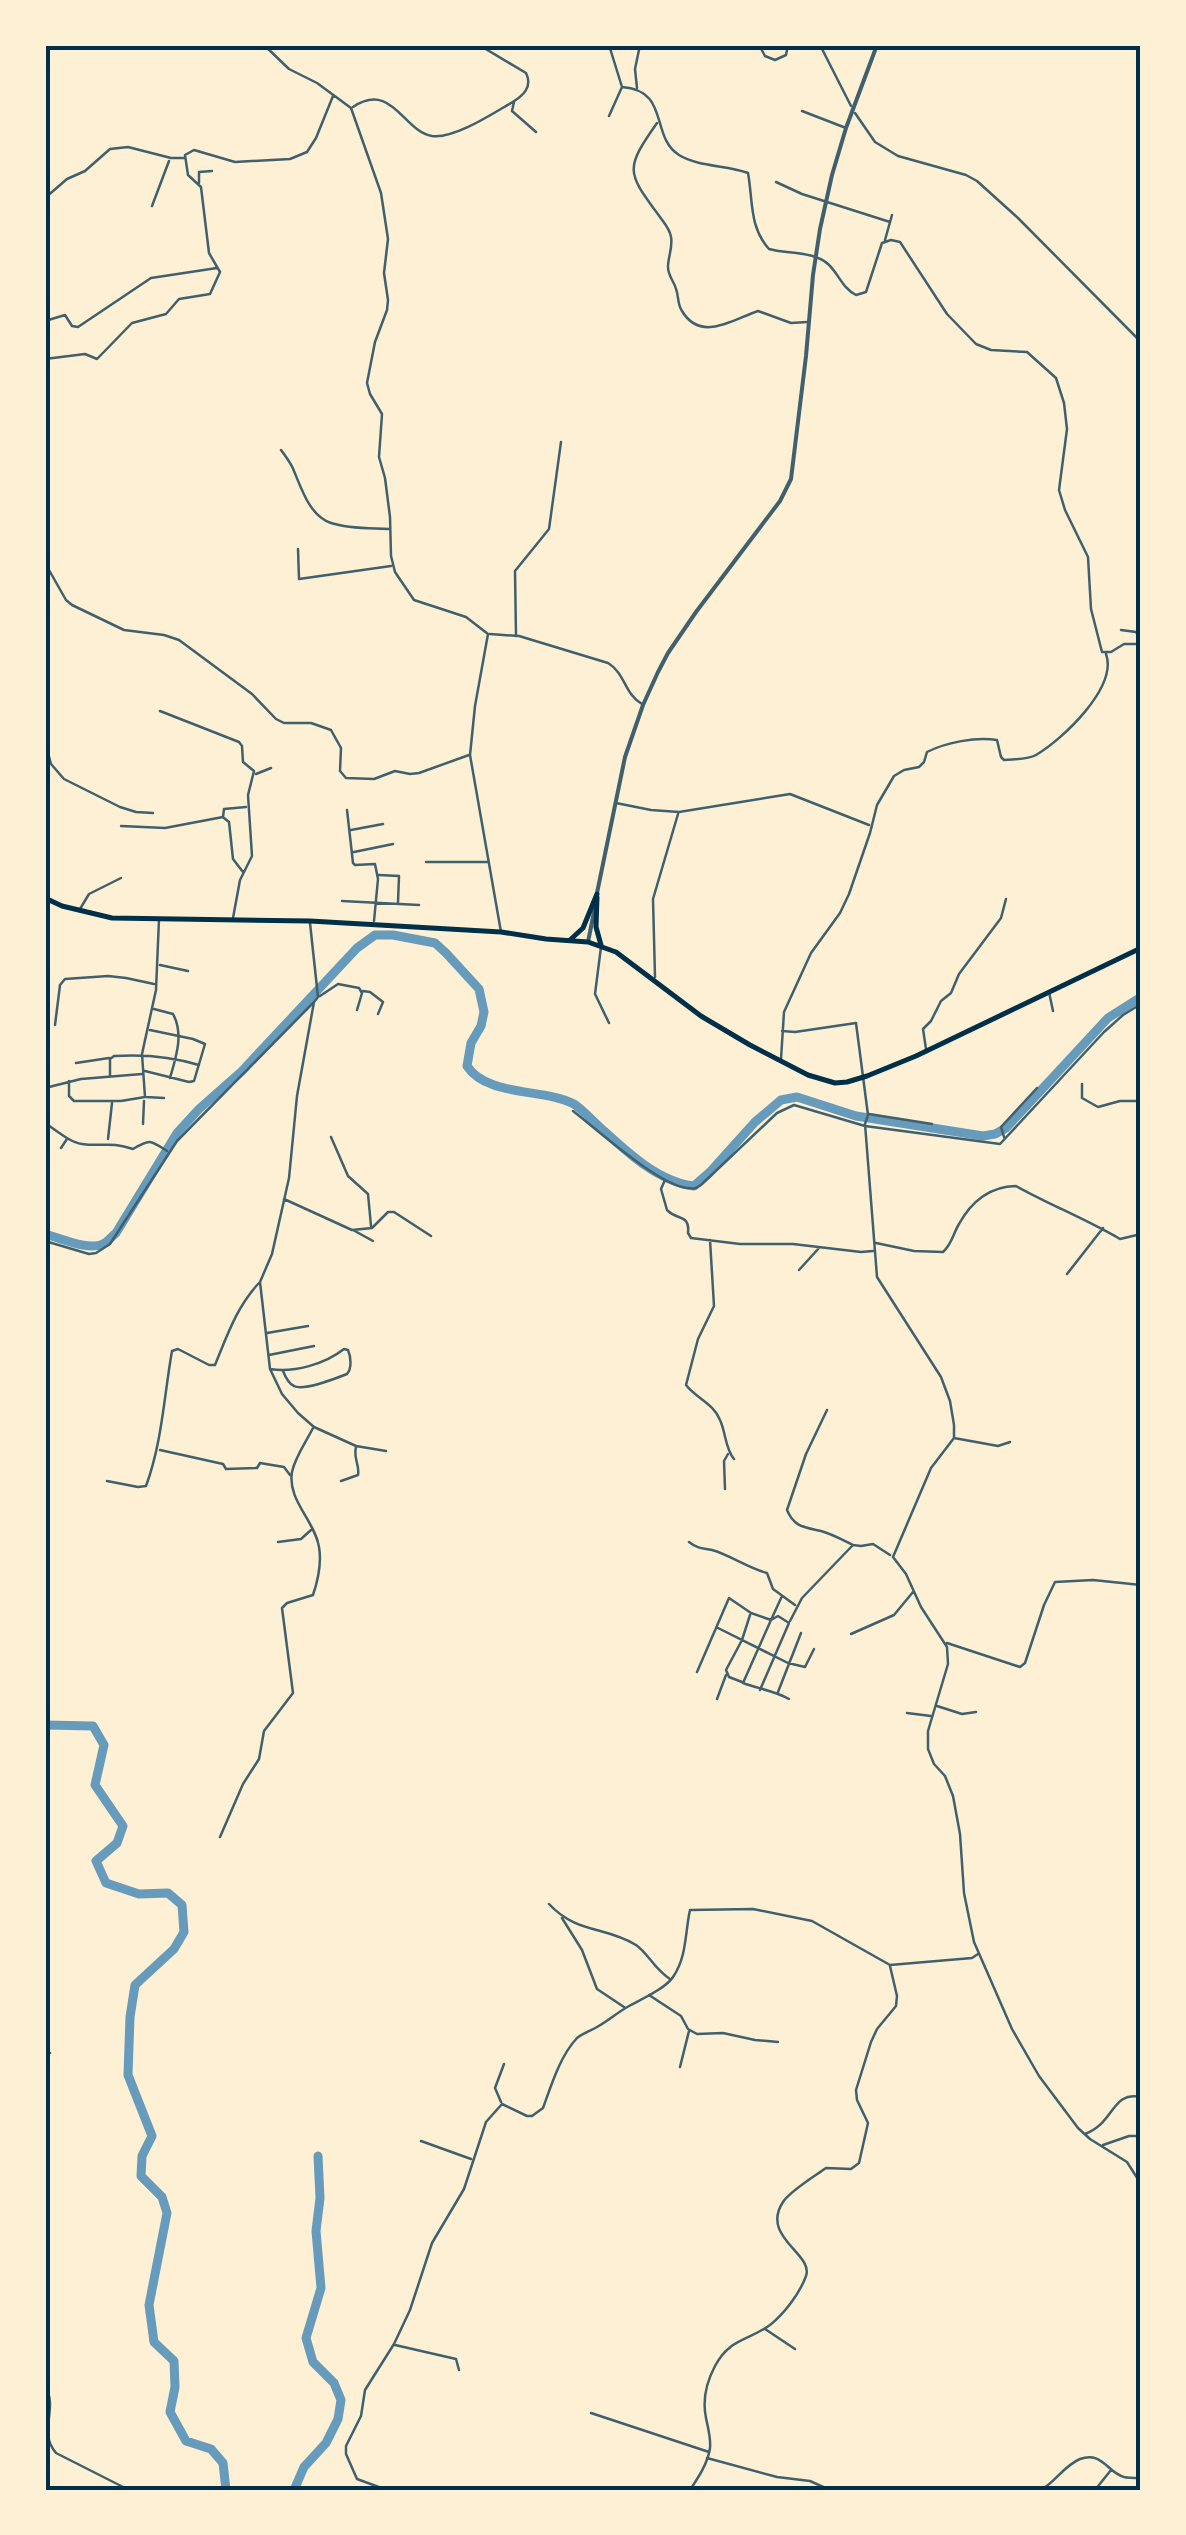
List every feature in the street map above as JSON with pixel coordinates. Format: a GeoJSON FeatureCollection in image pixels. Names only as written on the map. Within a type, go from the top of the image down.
{"type":"FeatureCollection","features":[{"type":"Feature","properties":{"kind":"main road"},"geometry":{"type":"LineString","coordinates":[[570,940],[583,928],[597,894]]}},
{"type":"Feature","properties":{"kind":"main road"},"geometry":{"type":"LineString","coordinates":[[597,894],[596,927],[601,946]]}},
{"type":"Feature","properties":{"kind":"main road"},"geometry":{"type":"LineString","coordinates":[[45,898],[112,918],[374,925],[501,932],[588,942],[616,952],[701,1016],[824,1081],[862,1078],[1141,948]]}},
{"type":"Feature","properties":{"kind":"street"},"geometry":{"type":"LineString","coordinates":[[264,45],[289,69],[351,108],[381,193],[388,239],[384,273],[387,310],[375,342],[367,383],[382,414],[379,456],[385,478],[393,565],[414,600],[466,617],[488,634],[516,636],[612,665],[632,698],[644,705]]}},
{"type":"Feature","properties":{"kind":"street"},"geometry":{"type":"LineString","coordinates":[[351,108],[364,100],[395,106],[418,131],[436,137],[458,132],[515,101],[530,78],[479,45]]}},
{"type":"Feature","properties":{"kind":"street"},"geometry":{"type":"LineString","coordinates":[[609,45],[622,87],[609,116]]}},
{"type":"Feature","properties":{"kind":"street"},"geometry":{"type":"LineString","coordinates":[[637,89],[635,68],[640,45]]}},
{"type":"Feature","properties":{"kind":"street"},"geometry":{"type":"LineString","coordinates":[[759,45],[765,56],[776,60],[786,56],[788,45]]}},
{"type":"Feature","properties":{"kind":"street"},"geometry":{"type":"LineString","coordinates":[[820,45],[853,110],[875,142],[898,156],[977,180],[1141,342]]}},
{"type":"Feature","properties":{"kind":"street"},"geometry":{"type":"LineString","coordinates":[[588,942],[614,802],[644,705],[668,653],[786,491],[794,467],[808,322],[826,201],[846,128],[878,45]]}},
{"type":"Feature","properties":{"kind":"street"},"geometry":{"type":"LineString","coordinates":[[622,87],[637,89],[656,108],[658,120],[679,156],[748,173],[752,216],[769,250],[816,257],[828,264],[851,294],[866,292],[892,214]]}},
{"type":"Feature","properties":{"kind":"street"},"geometry":{"type":"LineString","coordinates":[[184,158],[190,150],[235,162],[277,161],[306,152],[334,95]]}},
{"type":"Feature","properties":{"kind":"street"},"geometry":{"type":"LineString","coordinates":[[515,101],[512,111],[536,132]]}},
{"type":"Feature","properties":{"kind":"street"},"geometry":{"type":"LineString","coordinates":[[802,110],[846,128]]}},
{"type":"Feature","properties":{"kind":"street"},"geometry":{"type":"LineString","coordinates":[[658,120],[636,153],[634,176],[642,195],[672,235],[668,272],[684,314],[706,328],[724,326],[758,311],[787,323],[808,322]]}},
{"type":"Feature","properties":{"kind":"street"},"geometry":{"type":"LineString","coordinates":[[45,198],[110,149],[128,148],[184,158]]}},
{"type":"Feature","properties":{"kind":"street"},"geometry":{"type":"LineString","coordinates":[[152,206],[170,158]]}},
{"type":"Feature","properties":{"kind":"street"},"geometry":{"type":"LineString","coordinates":[[184,158],[189,176],[199,185]]}},
{"type":"Feature","properties":{"kind":"street"},"geometry":{"type":"LineString","coordinates":[[45,359],[85,354],[97,359],[132,323],[166,314],[182,298],[210,294],[220,276],[209,254],[199,172],[212,172]]}},
{"type":"Feature","properties":{"kind":"street"},"geometry":{"type":"LineString","coordinates":[[776,182],[890,222]]}},
{"type":"Feature","properties":{"kind":"street"},"geometry":{"type":"LineString","coordinates":[[781,1060],[784,1012],[810,953],[849,894],[877,804],[894,776],[921,766],[930,750],[948,744],[991,739],[998,741],[1004,760],[1035,755],[1067,730],[1100,692],[1109,665],[1099,646],[1091,608],[1088,557],[1059,490],[1067,429],[1056,378],[1027,352],[992,350],[976,344],[947,314],[904,246],[897,241],[884,242]]}},
{"type":"Feature","properties":{"kind":"street"},"geometry":{"type":"LineString","coordinates":[[45,322],[64,314],[76,328],[150,278],[218,268]]}},
{"type":"Feature","properties":{"kind":"street"},"geometry":{"type":"LineString","coordinates":[[516,636],[515,571],[549,529],[562,442]]}},
{"type":"Feature","properties":{"kind":"street"},"geometry":{"type":"LineString","coordinates":[[281,450],[312,508],[321,517],[334,524],[390,529]]}},
{"type":"Feature","properties":{"kind":"street"},"geometry":{"type":"LineString","coordinates":[[298,548],[299,579],[393,565]]}},
{"type":"Feature","properties":{"kind":"street"},"geometry":{"type":"LineString","coordinates":[[45,564],[72,605],[124,630],[164,634],[179,640],[252,694],[280,721],[311,723],[330,730],[341,748],[340,771],[346,778],[374,778],[394,771],[419,773],[470,754]]}},
{"type":"Feature","properties":{"kind":"street"},"geometry":{"type":"LineString","coordinates":[[1105,653],[1122,644],[1141,643],[1136,632],[1121,630]]}},
{"type":"Feature","properties":{"kind":"street"},"geometry":{"type":"LineString","coordinates":[[488,634],[474,706],[470,754],[501,932]]}},
{"type":"Feature","properties":{"kind":"street"},"geometry":{"type":"LineString","coordinates":[[160,712],[239,742],[242,762],[254,771],[248,795],[252,849],[232,919]]}},
{"type":"Feature","properties":{"kind":"street"},"geometry":{"type":"LineString","coordinates":[[45,742],[50,764],[64,779],[120,808],[153,813]]}},
{"type":"Feature","properties":{"kind":"street"},"geometry":{"type":"LineString","coordinates":[[254,775],[272,768]]}},
{"type":"Feature","properties":{"kind":"street"},"geometry":{"type":"LineString","coordinates":[[614,802],[679,812],[790,794],[871,826]]}},
{"type":"Feature","properties":{"kind":"street"},"geometry":{"type":"LineString","coordinates":[[223,817],[224,809],[248,807]]}},
{"type":"Feature","properties":{"kind":"street"},"geometry":{"type":"LineString","coordinates":[[347,810],[355,865],[375,864],[378,875],[374,925]]}},
{"type":"Feature","properties":{"kind":"street"},"geometry":{"type":"LineString","coordinates":[[656,984],[653,899],[679,812]]}},
{"type":"Feature","properties":{"kind":"street"},"geometry":{"type":"LineString","coordinates":[[121,826],[165,828],[223,817]]}},
{"type":"Feature","properties":{"kind":"street"},"geometry":{"type":"LineString","coordinates":[[223,817],[229,822],[233,858],[243,872]]}},
{"type":"Feature","properties":{"kind":"street"},"geometry":{"type":"LineString","coordinates":[[349,830],[383,824]]}},
{"type":"Feature","properties":{"kind":"street"},"geometry":{"type":"LineString","coordinates":[[352,852],[392,844]]}},
{"type":"Feature","properties":{"kind":"street"},"geometry":{"type":"LineString","coordinates":[[426,862],[489,862]]}},
{"type":"Feature","properties":{"kind":"street"},"geometry":{"type":"LineString","coordinates":[[378,875],[399,876],[398,904]]}},
{"type":"Feature","properties":{"kind":"street"},"geometry":{"type":"LineString","coordinates":[[80,910],[89,894],[121,878]]}},
{"type":"Feature","properties":{"kind":"street"},"geometry":{"type":"LineString","coordinates":[[926,1050],[923,1029],[1001,918],[1006,898]]}},
{"type":"Feature","properties":{"kind":"street"},"geometry":{"type":"LineString","coordinates":[[342,901],[419,905]]}},
{"type":"Feature","properties":{"kind":"street"},"geometry":{"type":"LineString","coordinates":[[143,1124],[142,1054],[156,984],[160,919]]}},
{"type":"Feature","properties":{"kind":"street"},"geometry":{"type":"LineString","coordinates":[[107,1482],[145,1487],[157,1450],[173,1350],[208,1365],[215,1364],[227,1330],[260,1282],[272,1254],[289,1178],[298,1096],[317,993],[310,922]]}},
{"type":"Feature","properties":{"kind":"street"},"geometry":{"type":"LineString","coordinates":[[601,946],[595,994],[609,1024]]}},
{"type":"Feature","properties":{"kind":"street"},"geometry":{"type":"LineString","coordinates":[[158,965],[188,971]]}},
{"type":"Feature","properties":{"kind":"street"},"geometry":{"type":"LineString","coordinates":[[55,1025],[60,985],[65,979],[108,976],[156,984]]}},
{"type":"Feature","properties":{"kind":"street"},"geometry":{"type":"LineString","coordinates":[[317,993],[338,984],[359,988],[383,1002],[378,1014]]}},
{"type":"Feature","properties":{"kind":"street"},"geometry":{"type":"LineString","coordinates":[[358,1010],[362,991]]}},
{"type":"Feature","properties":{"kind":"street"},"geometry":{"type":"LineString","coordinates":[[1049,991],[1053,1012]]}},
{"type":"Feature","properties":{"kind":"street"},"geometry":{"type":"LineString","coordinates":[[45,1241],[89,1254],[114,1239],[167,1151],[314,1002]]}},
{"type":"Feature","properties":{"kind":"street"},"geometry":{"type":"LineString","coordinates":[[573,1111],[666,1179],[689,1188],[698,1187],[776,1113],[791,1106],[865,1125],[1000,1144],[1104,1032],[1141,1004]]}},
{"type":"Feature","properties":{"kind":"street"},"geometry":{"type":"LineString","coordinates":[[152,1009],[175,1016],[178,1035],[170,1078]]}},
{"type":"Feature","properties":{"kind":"street"},"geometry":{"type":"LineString","coordinates":[[782,1031],[855,1022],[868,1114],[865,1125],[880,1283],[944,1383],[952,1413],[954,1438],[931,1468],[892,1557]]}},
{"type":"Feature","properties":{"kind":"street"},"geometry":{"type":"LineString","coordinates":[[45,1088],[144,1072],[194,1081],[204,1042],[147,1030]]}},
{"type":"Feature","properties":{"kind":"street"},"geometry":{"type":"LineString","coordinates":[[76,1063],[142,1054],[199,1065]]}},
{"type":"Feature","properties":{"kind":"street"},"geometry":{"type":"LineString","coordinates":[[110,1076],[111,1057]]}},
{"type":"Feature","properties":{"kind":"street"},"geometry":{"type":"LineString","coordinates":[[69,1082],[71,1100],[164,1098]]}},
{"type":"Feature","properties":{"kind":"street"},"geometry":{"type":"LineString","coordinates":[[1082,1084],[1082,1098],[1098,1107],[1141,1101]]}},
{"type":"Feature","properties":{"kind":"street"},"geometry":{"type":"LineString","coordinates":[[1004,1138],[1002,1129],[1037,1088]]}},
{"type":"Feature","properties":{"kind":"street"},"geometry":{"type":"LineString","coordinates":[[108,1138],[112,1102]]}},
{"type":"Feature","properties":{"kind":"street"},"geometry":{"type":"LineString","coordinates":[[868,1114],[932,1124]]}},
{"type":"Feature","properties":{"kind":"street"},"geometry":{"type":"LineString","coordinates":[[45,1123],[81,1144],[116,1143],[133,1149],[148,1142],[167,1151]]}},
{"type":"Feature","properties":{"kind":"street"},"geometry":{"type":"LineString","coordinates":[[331,1137],[348,1176],[368,1194],[372,1228]]}},
{"type":"Feature","properties":{"kind":"street"},"geometry":{"type":"LineString","coordinates":[[62,1148],[67,1138]]}},
{"type":"Feature","properties":{"kind":"street"},"geometry":{"type":"LineString","coordinates":[[666,1179],[660,1189],[667,1210],[688,1222],[689,1237],[861,1252],[874,1249]]}},
{"type":"Feature","properties":{"kind":"street"},"geometry":{"type":"LineString","coordinates":[[874,1243],[943,1252],[982,1196],[1010,1186],[1120,1239],[1141,1234]]}},
{"type":"Feature","properties":{"kind":"street"},"geometry":{"type":"LineString","coordinates":[[283,1198],[372,1241]]}},
{"type":"Feature","properties":{"kind":"street"},"geometry":{"type":"LineString","coordinates":[[352,1230],[372,1228],[391,1211],[432,1236]]}},
{"type":"Feature","properties":{"kind":"street"},"geometry":{"type":"LineString","coordinates":[[1067,1274],[1103,1228]]}},
{"type":"Feature","properties":{"kind":"street"},"geometry":{"type":"LineString","coordinates":[[710,1239],[714,1306],[699,1336],[686,1385],[714,1410],[734,1459]]}},
{"type":"Feature","properties":{"kind":"street"},"geometry":{"type":"LineString","coordinates":[[799,1270],[820,1247]]}},
{"type":"Feature","properties":{"kind":"street"},"geometry":{"type":"LineString","coordinates":[[260,1282],[270,1369],[282,1394],[314,1427],[356,1446],[386,1452]]}},
{"type":"Feature","properties":{"kind":"street"},"geometry":{"type":"LineString","coordinates":[[265,1333],[308,1326]]}},
{"type":"Feature","properties":{"kind":"street"},"geometry":{"type":"LineString","coordinates":[[268,1355],[314,1346]]}},
{"type":"Feature","properties":{"kind":"street"},"geometry":{"type":"LineString","coordinates":[[270,1369],[283,1372],[330,1360],[344,1349],[350,1354],[347,1374],[305,1387],[292,1385],[283,1372]]}},
{"type":"Feature","properties":{"kind":"street"},"geometry":{"type":"LineString","coordinates":[[827,1410],[806,1454],[787,1510],[797,1525],[854,1545],[873,1544],[892,1557],[946,1642],[948,1664],[928,1731],[928,1749],[953,1796],[971,1934],[1012,2029],[1040,2076],[1084,2134],[1127,2162],[1138,2173],[1141,2184]]}},
{"type":"Feature","properties":{"kind":"street"},"geometry":{"type":"LineString","coordinates":[[220,1837],[242,1784],[260,1754],[264,1732],[293,1692],[282,1608],[314,1593],[320,1548],[293,1490],[291,1476],[314,1427]]}},
{"type":"Feature","properties":{"kind":"street"},"geometry":{"type":"LineString","coordinates":[[954,1438],[998,1446],[1010,1442]]}},
{"type":"Feature","properties":{"kind":"street"},"geometry":{"type":"LineString","coordinates":[[341,1481],[358,1475],[356,1446]]}},
{"type":"Feature","properties":{"kind":"street"},"geometry":{"type":"LineString","coordinates":[[157,1450],[222,1464],[226,1469],[257,1468],[259,1463],[284,1467],[291,1476]]}},
{"type":"Feature","properties":{"kind":"street"},"geometry":{"type":"LineString","coordinates":[[725,1489],[724,1461],[729,1453]]}},
{"type":"Feature","properties":{"kind":"street"},"geometry":{"type":"LineString","coordinates":[[278,1542],[301,1539],[312,1529]]}},
{"type":"Feature","properties":{"kind":"street"},"geometry":{"type":"LineString","coordinates":[[689,1542],[700,1550],[712,1550],[767,1573],[774,1589],[797,1606]]}},
{"type":"Feature","properties":{"kind":"street"},"geometry":{"type":"LineString","coordinates":[[760,1690],[797,1606],[854,1545]]}},
{"type":"Feature","properties":{"kind":"street"},"geometry":{"type":"LineString","coordinates":[[946,1642],[1020,1666],[1025,1663],[1056,1582],[1093,1580],[1141,1585]]}},
{"type":"Feature","properties":{"kind":"street"},"geometry":{"type":"LineString","coordinates":[[851,1634],[894,1614],[913,1592]]}},
{"type":"Feature","properties":{"kind":"street"},"geometry":{"type":"LineString","coordinates":[[743,1683],[782,1596]]}},
{"type":"Feature","properties":{"kind":"street"},"geometry":{"type":"LineString","coordinates":[[697,1672],[729,1598],[751,1613],[771,1620],[778,1616],[789,1623]]}},
{"type":"Feature","properties":{"kind":"street"},"geometry":{"type":"LineString","coordinates":[[717,1699],[751,1613]]}},
{"type":"Feature","properties":{"kind":"street"},"geometry":{"type":"LineString","coordinates":[[716,1627],[788,1663],[806,1666],[814,1649]]}},
{"type":"Feature","properties":{"kind":"street"},"geometry":{"type":"LineString","coordinates":[[778,1693],[801,1633]]}},
{"type":"Feature","properties":{"kind":"street"},"geometry":{"type":"LineString","coordinates":[[726,1674],[789,1700]]}},
{"type":"Feature","properties":{"kind":"street"},"geometry":{"type":"LineString","coordinates":[[936,1706],[962,1714],[976,1712]]}},
{"type":"Feature","properties":{"kind":"street"},"geometry":{"type":"LineString","coordinates":[[907,1713],[932,1716]]}},
{"type":"Feature","properties":{"kind":"street"},"geometry":{"type":"LineString","coordinates":[[549,1904],[578,1926],[612,1934],[640,1947],[658,1971],[672,1980]]}},
{"type":"Feature","properties":{"kind":"street"},"geometry":{"type":"LineString","coordinates":[[504,2064],[495,2088],[502,2104],[526,2116],[539,2112],[580,2035],[672,1980],[682,1956],[692,1909],[753,1909],[812,1921],[890,1965],[972,1958],[980,1953]]}},
{"type":"Feature","properties":{"kind":"street"},"geometry":{"type":"LineString","coordinates":[[558,1913],[582,1950],[597,1989],[625,2008]]}},
{"type":"Feature","properties":{"kind":"street"},"geometry":{"type":"LineString","coordinates":[[690,2490],[710,2452],[704,2397],[707,2382],[728,2349],[772,2324],[797,2294],[808,2271],[780,2232],[783,2202],[826,2168],[852,2169],[859,2163],[868,2123],[856,2090],[871,2042],[896,2006],[890,1965]]}},
{"type":"Feature","properties":{"kind":"street"},"geometry":{"type":"LineString","coordinates":[[647,1994],[680,2016],[689,2030],[698,2034],[723,2032],[778,2042]]}},
{"type":"Feature","properties":{"kind":"street"},"geometry":{"type":"LineString","coordinates":[[680,2067],[689,2030]]}},
{"type":"Feature","properties":{"kind":"street"},"geometry":{"type":"LineString","coordinates":[[1084,2134],[1103,2124],[1121,2099],[1130,2095],[1141,2097]]}},
{"type":"Feature","properties":{"kind":"street"},"geometry":{"type":"LineString","coordinates":[[387,2490],[357,2479],[346,2450],[361,2416],[364,2390],[394,2344],[410,2310],[432,2243],[464,2189],[486,2122],[502,2104]]}},
{"type":"Feature","properties":{"kind":"street"},"geometry":{"type":"LineString","coordinates":[[1102,2146],[1141,2136]]}},
{"type":"Feature","properties":{"kind":"street"},"geometry":{"type":"LineString","coordinates":[[421,2141],[473,2160]]}},
{"type":"Feature","properties":{"kind":"street"},"geometry":{"type":"LineString","coordinates":[[764,2328],[795,2349]]}},
{"type":"Feature","properties":{"kind":"street"},"geometry":{"type":"LineString","coordinates":[[394,2344],[456,2359],[458,2370]]}},
{"type":"Feature","properties":{"kind":"street"},"geometry":{"type":"LineString","coordinates":[[45,2386],[50,2394],[47,2436],[56,2453],[129,2490]]}},
{"type":"Feature","properties":{"kind":"street"},"geometry":{"type":"LineString","coordinates":[[592,2413],[710,2452]]}},
{"type":"Feature","properties":{"kind":"street"},"geometry":{"type":"LineString","coordinates":[[708,2458],[810,2481],[830,2490]]}},
{"type":"Feature","properties":{"kind":"street"},"geometry":{"type":"LineString","coordinates":[[1041,2490],[1080,2459],[1097,2458],[1124,2478],[1141,2478]]}},
{"type":"Feature","properties":{"kind":"street"},"geometry":{"type":"LineString","coordinates":[[1095,2490],[1112,2470]]}},
{"type":"Feature","properties":{"kind":"waterway"},"geometry":{"type":"LineString","coordinates":[[45,1234],[90,1246],[108,1241],[177,1133],[242,1071],[357,948],[375,935],[435,943],[479,989],[484,1012],[471,1043],[467,1066],[476,1076],[488,1083],[574,1104],[645,1165],[669,1179],[694,1186],[755,1122],[781,1100],[797,1097],[856,1116],[983,1136],[995,1134],[1006,1128],[1108,1018],[1141,997]]}},
{"type":"Feature","properties":{"kind":"waterway"},"geometry":{"type":"LineString","coordinates":[[45,1725],[93,1726],[104,1745],[95,1785],[123,1826],[117,1843],[96,1861],[106,1883],[139,1894],[168,1893],[182,1905],[184,1932],[174,1949],[135,1985],[128,2075],[152,2136],[142,2156],[141,2176],[162,2197],[167,2213],[149,2305],[154,2342],[174,2361],[175,2387],[170,2412],[186,2441],[211,2449],[223,2463],[226,2490]]}},
{"type":"Feature","properties":{"kind":"waterway"},"geometry":{"type":"LineString","coordinates":[[294,2490],[304,2467],[326,2443],[338,2419],[341,2400],[334,2383],[313,2362],[306,2338],[321,2288],[316,2231],[320,2198],[318,2156]]}}]}
